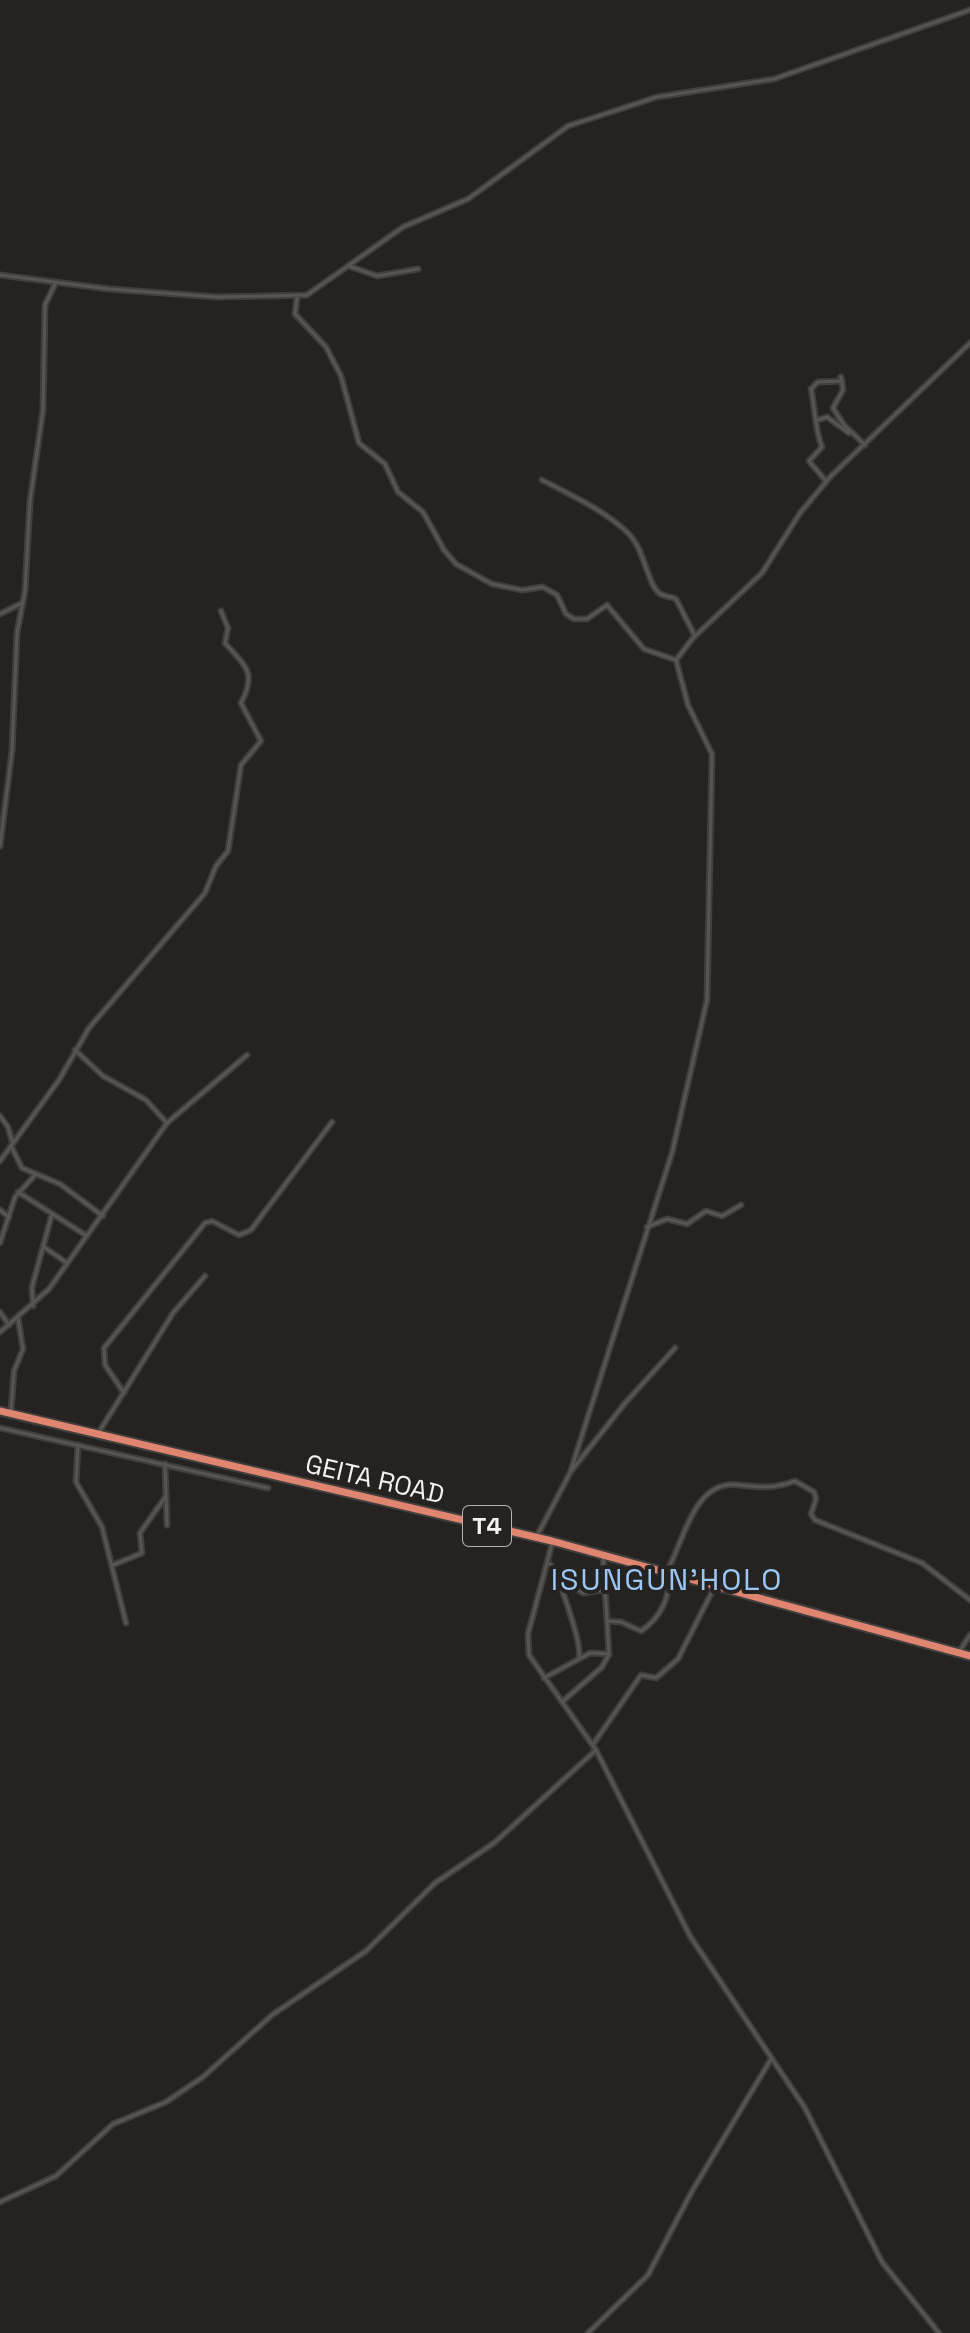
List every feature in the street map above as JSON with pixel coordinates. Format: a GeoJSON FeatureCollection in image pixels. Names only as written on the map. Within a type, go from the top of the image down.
{"type":"FeatureCollection","features":[{"type":"Feature","properties":{"kind":"highway","name":"GEITA ROAD"},"geometry":{"type":"LineString","coordinates":[[4,1412],[552,1541],[970,1656]]}},
{"type":"Feature","properties":{"kind":"street"},"geometry":{"type":"LineString","coordinates":[[0,275],[227,298],[298,297],[322,288],[419,218],[468,199],[568,126],[657,97],[774,79],[970,10]]}},
{"type":"Feature","properties":{"kind":"street"},"geometry":{"type":"LineString","coordinates":[[349,266],[377,276],[418,269]]}},
{"type":"Feature","properties":{"kind":"street"},"geometry":{"type":"LineString","coordinates":[[0,846],[12,751],[17,633],[24,602],[30,501],[43,410],[45,305],[56,283]]}},
{"type":"Feature","properties":{"kind":"street"},"geometry":{"type":"LineString","coordinates":[[298,297],[294,304],[295,314],[326,347],[341,376],[359,443],[385,464],[400,495],[423,512],[444,550],[456,564],[492,584],[522,590],[543,587],[557,595],[566,614],[574,619],[587,619],[608,605],[644,649],[676,660]]}},
{"type":"Feature","properties":{"kind":"street"},"geometry":{"type":"LineString","coordinates":[[536,1538],[570,1473],[686,1102],[707,1000],[711,960],[712,754],[688,705],[677,674],[676,660],[695,636],[762,573],[800,513],[826,481],[970,343]]}},
{"type":"Feature","properties":{"kind":"street"},"geometry":{"type":"LineString","coordinates":[[826,481],[809,461],[822,447],[816,422],[816,404],[811,392],[813,386],[822,381],[841,379],[843,390],[833,408],[855,437],[871,439]]}},
{"type":"Feature","properties":{"kind":"street"},"geometry":{"type":"LineString","coordinates":[[816,422],[827,417],[865,445]]}},
{"type":"Feature","properties":{"kind":"street"},"geometry":{"type":"LineString","coordinates":[[542,480],[627,533],[646,559],[654,587],[661,596],[676,599],[695,636]]}},
{"type":"Feature","properties":{"kind":"street"},"geometry":{"type":"LineString","coordinates":[[0,614],[24,602]]}},
{"type":"Feature","properties":{"kind":"street"},"geometry":{"type":"LineString","coordinates":[[0,1161],[52,1090],[89,1028],[194,909],[210,885],[216,866],[228,851],[239,768],[261,741],[241,703],[250,687],[249,672],[225,643],[228,628],[221,611]]}},
{"type":"Feature","properties":{"kind":"street"},"geometry":{"type":"LineString","coordinates":[[75,1050],[103,1076],[146,1100],[167,1123]]}},
{"type":"Feature","properties":{"kind":"street"},"geometry":{"type":"LineString","coordinates":[[0,1332],[33,1306],[103,1216],[167,1123],[247,1055]]}},
{"type":"Feature","properties":{"kind":"street"},"geometry":{"type":"LineString","coordinates":[[0,1116],[8,1127],[22,1168],[60,1184],[103,1216]]}},
{"type":"Feature","properties":{"kind":"street"},"geometry":{"type":"LineString","coordinates":[[124,1393],[105,1365],[104,1348],[205,1223],[212,1221],[239,1235],[251,1230],[332,1122]]}},
{"type":"Feature","properties":{"kind":"street"},"geometry":{"type":"LineString","coordinates":[[0,1243],[18,1192],[36,1174]]}},
{"type":"Feature","properties":{"kind":"street"},"geometry":{"type":"LineString","coordinates":[[18,1192],[87,1236]]}},
{"type":"Feature","properties":{"kind":"street"},"geometry":{"type":"LineString","coordinates":[[646,1227],[667,1219],[687,1224],[706,1211],[722,1216],[741,1205]]}},
{"type":"Feature","properties":{"kind":"street"},"geometry":{"type":"LineString","coordinates":[[0,1210],[9,1217]]}},
{"type":"Feature","properties":{"kind":"street"},"geometry":{"type":"LineString","coordinates":[[33,1306],[32,1287],[52,1214]]}},
{"type":"Feature","properties":{"kind":"street"},"geometry":{"type":"LineString","coordinates":[[43,1246],[67,1263]]}},
{"type":"Feature","properties":{"kind":"street"},"geometry":{"type":"LineString","coordinates":[[97,1435],[173,1313],[205,1276]]}},
{"type":"Feature","properties":{"kind":"street"},"geometry":{"type":"LineString","coordinates":[[0,1312],[9,1325]]}},
{"type":"Feature","properties":{"kind":"street"},"geometry":{"type":"LineString","coordinates":[[4,1412],[23,1349],[18,1318]]}},
{"type":"Feature","properties":{"kind":"street"},"geometry":{"type":"LineString","coordinates":[[570,1473],[626,1402],[675,1348]]}},
{"type":"Feature","properties":{"kind":"street"},"geometry":{"type":"LineString","coordinates":[[0,1428],[268,1488]]}},
{"type":"Feature","properties":{"kind":"street"},"geometry":{"type":"LineString","coordinates":[[78,1444],[76,1482],[102,1527],[126,1623]]}},
{"type":"Feature","properties":{"kind":"street"},"geometry":{"type":"LineString","coordinates":[[165,1464],[167,1525]]}},
{"type":"Feature","properties":{"kind":"street"},"geometry":{"type":"LineString","coordinates":[[608,1621],[621,1622],[641,1631],[646,1628],[664,1606],[668,1572],[686,1525],[710,1492],[722,1485],[759,1489],[795,1481],[814,1492],[816,1499],[811,1514],[815,1520],[922,1563],[970,1600]]}},
{"type":"Feature","properties":{"kind":"street"},"geometry":{"type":"LineString","coordinates":[[113,1565],[142,1553],[140,1533],[166,1496]]}},
{"type":"Feature","properties":{"kind":"street"},"geometry":{"type":"LineString","coordinates":[[552,1541],[549,1564],[527,1641],[529,1655],[593,1744],[690,1936],[805,2108],[882,2262],[939,2333]]}},
{"type":"Feature","properties":{"kind":"street"},"geometry":{"type":"LineString","coordinates":[[562,1702],[602,1667],[609,1654],[603,1554]]}},
{"type":"Feature","properties":{"kind":"street"},"geometry":{"type":"LineString","coordinates":[[549,1564],[561,1581],[581,1648],[579,1657]]}},
{"type":"Feature","properties":{"kind":"street"},"geometry":{"type":"LineString","coordinates":[[561,1581],[583,1593],[603,1590]]}},
{"type":"Feature","properties":{"kind":"street"},"geometry":{"type":"LineString","coordinates":[[593,1744],[638,1678],[643,1674],[658,1677],[678,1659],[715,1586]]}},
{"type":"Feature","properties":{"kind":"street"},"geometry":{"type":"LineString","coordinates":[[959,1652],[970,1635]]}},
{"type":"Feature","properties":{"kind":"street"},"geometry":{"type":"LineString","coordinates":[[543,1678],[579,1657],[599,1652],[609,1654]]}},
{"type":"Feature","properties":{"kind":"street"},"geometry":{"type":"LineString","coordinates":[[0,2202],[56,2176],[113,2124],[180,2095],[272,2015],[366,1951],[435,1883],[494,1843],[596,1750]]}},
{"type":"Feature","properties":{"kind":"street"},"geometry":{"type":"LineString","coordinates":[[588,2333],[648,2275],[695,2185],[771,2059]]}},
{"type":"Feature","properties":{"kind":"district","name":"ISUNGUN'HOLO"},"geometry":{"type":"Point","coordinates":[667,1580]}}]}
